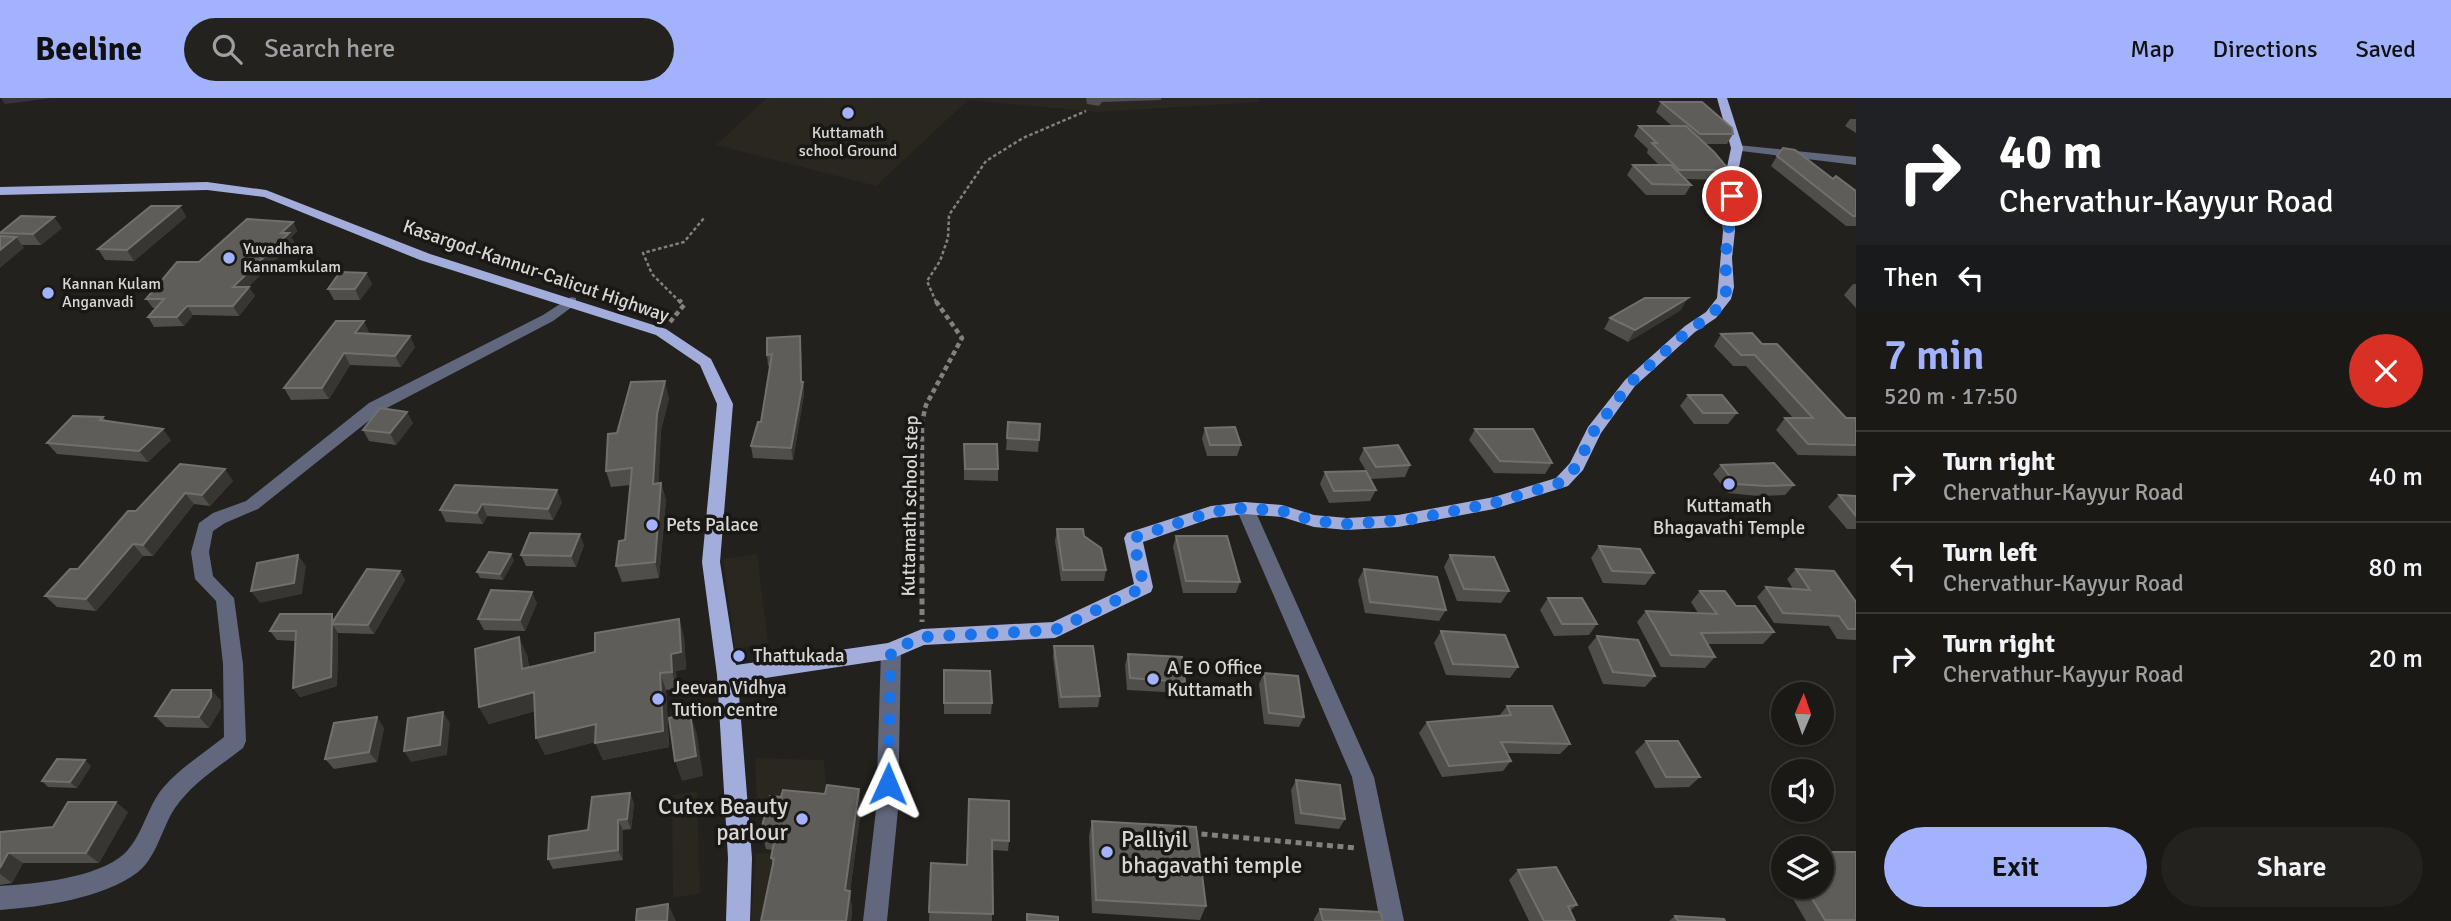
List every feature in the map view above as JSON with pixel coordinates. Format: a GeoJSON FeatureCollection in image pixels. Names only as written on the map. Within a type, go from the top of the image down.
{"type":"FeatureCollection","features":[{"type":"Feature","properties":{"kind":"main road"},"geometry":{"type":"LineString","coordinates":[[727,675],[891,651],[922,637],[1055,630],[1144,587],[1133,538],[1211,512],[1245,508],[1282,511],[1314,521],[1347,524],[1398,521],[1494,503],[1562,482],[1577,466],[1594,431],[1630,383],[1690,329],[1711,316],[1724,299],[1727,287],[1725,258],[1729,231],[1727,204],[1732,196],[1732,172],[1738,148],[1722,98]]}},
{"type":"Feature","properties":{"kind":"main road","name":"Kasargod-Kannur-Calicut Highway"},"geometry":{"type":"LineString","coordinates":[[0,191],[207,186],[266,194],[425,257],[661,332],[706,362],[725,404],[711,562],[727,675],[740,858],[738,921]]}},
{"type":"Feature","properties":{"kind":"street"},"geometry":{"type":"LineString","coordinates":[[1738,148],[1856,161]]}},
{"type":"Feature","properties":{"kind":"street"},"geometry":{"type":"LineString","coordinates":[[0,898],[23,897],[103,879],[138,857],[153,821],[179,785],[235,741],[233,664],[225,598],[204,579],[200,552],[205,528],[219,518],[252,505],[375,407],[548,318],[571,302]]}},
{"type":"Feature","properties":{"kind":"street"},"geometry":{"type":"LineString","coordinates":[[1245,508],[1363,778],[1392,921]]}},
{"type":"Feature","properties":{"kind":"street"},"geometry":{"type":"LineString","coordinates":[[875,921],[887,810],[891,651]]}},
{"type":"Feature","properties":{"kind":"path","name":"Kuttamath school step"},"geometry":{"type":"LineString","coordinates":[[922,637],[922,422],[926,405],[962,338],[937,305],[927,281],[940,261],[947,237],[949,215],[986,161],[1023,138],[1086,111]]}},
{"type":"Feature","properties":{"kind":"path"},"geometry":{"type":"LineString","coordinates":[[661,332],[684,305],[652,274],[643,253],[684,242],[704,218]]}},
{"type":"Feature","properties":{"kind":"path"},"geometry":{"type":"LineString","coordinates":[[1188,833],[1378,850]]}},
{"type":"Feature","properties":{"kind":"shaded area"},"geometry":{"type":"Polygon","coordinates":[[[767,98],[1259,98],[1260,102],[1097,112],[968,100],[876,186],[716,145],[767,98]]]}},
{"type":"Feature","properties":{"kind":"shaded area"},"geometry":{"type":"Polygon","coordinates":[[[757,554],[768,643],[735,649],[723,559],[757,554]]]}},
{"type":"Feature","properties":{"kind":"shaded area"},"geometry":{"type":"Polygon","coordinates":[[[755,758],[824,760],[828,803],[757,807],[755,758]]]}},
{"type":"Feature","properties":{"kind":"shaded area"},"geometry":{"type":"Polygon","coordinates":[[[697,791],[700,893],[673,898],[672,795],[697,791]]]}},
{"type":"Feature","properties":{"kind":"shaded area"},"geometry":{"type":"Polygon","coordinates":[[[756,853],[777,854],[766,921],[751,921],[756,853]]]}},
{"type":"Feature","properties":{"kind":"building"},"geometry":{"type":"Polygon","coordinates":[[[1661,102],[1702,102],[1732,128],[1733,134],[1700,134],[1661,102]]]}},
{"type":"Feature","properties":{"kind":"building"},"geometry":{"type":"Polygon","coordinates":[[[1639,126],[1686,126],[1729,170],[1679,170],[1639,126]]]}},
{"type":"Feature","properties":{"kind":"building"},"geometry":{"type":"Polygon","coordinates":[[[1783,148],[1795,150],[1833,179],[1836,176],[1856,191],[1856,216],[1777,156],[1783,148]]]}},
{"type":"Feature","properties":{"kind":"building"},"geometry":{"type":"Polygon","coordinates":[[[1633,165],[1671,165],[1691,185],[1652,184],[1633,165]]]}},
{"type":"Feature","properties":{"kind":"building"},"geometry":{"type":"Polygon","coordinates":[[[151,206],[180,206],[127,250],[98,249],[151,206]]]}},
{"type":"Feature","properties":{"kind":"building"},"geometry":{"type":"Polygon","coordinates":[[[21,216],[54,217],[33,234],[0,233],[21,216]]]}},
{"type":"Feature","properties":{"kind":"building"},"geometry":{"type":"Polygon","coordinates":[[[247,219],[293,222],[281,233],[289,233],[233,287],[249,287],[233,306],[187,306],[177,317],[148,317],[164,299],[146,299],[177,262],[199,262],[247,219]]]}},
{"type":"Feature","properties":{"kind":"building"},"geometry":{"type":"Polygon","coordinates":[[[0,236],[16,237],[0,250],[0,236]]]}},
{"type":"Feature","properties":{"kind":"building"},"geometry":{"type":"Polygon","coordinates":[[[340,272],[366,273],[355,289],[328,289],[340,272]]]}},
{"type":"Feature","properties":{"kind":"building"},"geometry":{"type":"Polygon","coordinates":[[[1645,298],[1688,298],[1635,330],[1610,318],[1645,298]]]}},
{"type":"Feature","properties":{"kind":"building"},"geometry":{"type":"Polygon","coordinates":[[[336,321],[364,321],[355,333],[410,336],[395,356],[344,353],[322,388],[284,388],[336,321]]]}},
{"type":"Feature","properties":{"kind":"building"},"geometry":{"type":"Polygon","coordinates":[[[1752,333],[1762,344],[1777,344],[1846,418],[1856,418],[1856,445],[1808,444],[1785,418],[1813,418],[1755,355],[1741,355],[1721,334],[1752,333]]]}},
{"type":"Feature","properties":{"kind":"building"},"geometry":{"type":"Polygon","coordinates":[[[800,336],[803,382],[791,448],[751,446],[758,422],[761,422],[772,354],[767,355],[767,338],[800,336]]]}},
{"type":"Feature","properties":{"kind":"building"},"geometry":{"type":"Polygon","coordinates":[[[665,381],[657,414],[653,484],[661,483],[655,562],[616,566],[619,541],[625,540],[632,468],[606,471],[608,434],[617,433],[631,382],[665,381]]]}},
{"type":"Feature","properties":{"kind":"building"},"geometry":{"type":"Polygon","coordinates":[[[1688,395],[1722,395],[1737,413],[1703,413],[1688,395]]]}},
{"type":"Feature","properties":{"kind":"building"},"geometry":{"type":"Polygon","coordinates":[[[380,408],[407,412],[390,433],[363,430],[380,408]]]}},
{"type":"Feature","properties":{"kind":"building"},"geometry":{"type":"Polygon","coordinates":[[[73,416],[103,417],[100,420],[163,429],[139,451],[47,443],[73,416]]]}},
{"type":"Feature","properties":{"kind":"building"},"geometry":{"type":"Polygon","coordinates":[[[1008,422],[1040,424],[1039,440],[1007,438],[1008,422]]]}},
{"type":"Feature","properties":{"kind":"building"},"geometry":{"type":"Polygon","coordinates":[[[1235,427],[1241,445],[1210,445],[1205,428],[1235,427]]]}},
{"type":"Feature","properties":{"kind":"building"},"geometry":{"type":"Polygon","coordinates":[[[1475,429],[1533,429],[1552,463],[1500,461],[1475,429]]]}},
{"type":"Feature","properties":{"kind":"building"},"geometry":{"type":"Polygon","coordinates":[[[964,444],[997,444],[998,469],[965,469],[964,444]]]}},
{"type":"Feature","properties":{"kind":"building"},"geometry":{"type":"Polygon","coordinates":[[[1398,445],[1410,465],[1376,467],[1364,448],[1398,445]]]}},
{"type":"Feature","properties":{"kind":"building"},"geometry":{"type":"Polygon","coordinates":[[[1774,463],[1794,485],[1736,484],[1721,465],[1774,463]]]}},
{"type":"Feature","properties":{"kind":"building"},"geometry":{"type":"Polygon","coordinates":[[[180,464],[225,469],[202,495],[185,493],[143,545],[133,544],[86,599],[45,596],[70,569],[78,569],[128,511],[136,511],[180,464]]]}},
{"type":"Feature","properties":{"kind":"building"},"geometry":{"type":"Polygon","coordinates":[[[1366,471],[1376,490],[1334,491],[1325,472],[1366,471]]]}},
{"type":"Feature","properties":{"kind":"building"},"geometry":{"type":"Polygon","coordinates":[[[455,485],[557,490],[548,509],[482,504],[477,513],[440,510],[455,485]]]}},
{"type":"Feature","properties":{"kind":"building"},"geometry":{"type":"Polygon","coordinates":[[[1839,495],[1856,496],[1856,516],[1839,495]]]}},
{"type":"Feature","properties":{"kind":"building"},"geometry":{"type":"Polygon","coordinates":[[[1057,529],[1083,529],[1084,536],[1101,548],[1106,570],[1063,570],[1057,529]]]}},
{"type":"Feature","properties":{"kind":"building"},"geometry":{"type":"Polygon","coordinates":[[[530,533],[580,534],[571,556],[521,555],[530,533]]]}},
{"type":"Feature","properties":{"kind":"building"},"geometry":{"type":"Polygon","coordinates":[[[1176,536],[1227,536],[1240,582],[1186,581],[1176,536]]]}},
{"type":"Feature","properties":{"kind":"building"},"geometry":{"type":"Polygon","coordinates":[[[1599,546],[1640,549],[1654,573],[1612,571],[1599,546]]]}},
{"type":"Feature","properties":{"kind":"building"},"geometry":{"type":"Polygon","coordinates":[[[489,552],[511,554],[500,574],[477,572],[489,552]]]}},
{"type":"Feature","properties":{"kind":"building"},"geometry":{"type":"Polygon","coordinates":[[[298,555],[294,583],[251,591],[257,563],[298,555]]]}},
{"type":"Feature","properties":{"kind":"building"},"geometry":{"type":"Polygon","coordinates":[[[1450,555],[1494,557],[1509,591],[1464,589],[1450,555]]]}},
{"type":"Feature","properties":{"kind":"building"},"geometry":{"type":"Polygon","coordinates":[[[367,569],[400,571],[368,625],[332,624],[331,677],[293,688],[296,631],[270,631],[280,614],[332,614],[332,623],[367,569]]]}},
{"type":"Feature","properties":{"kind":"building"},"geometry":{"type":"Polygon","coordinates":[[[1364,569],[1437,577],[1446,610],[1370,602],[1364,569]]]}},
{"type":"Feature","properties":{"kind":"building"},"geometry":{"type":"Polygon","coordinates":[[[1796,569],[1834,571],[1856,602],[1856,629],[1848,629],[1839,616],[1783,613],[1766,587],[1810,590],[1796,569]]]}},
{"type":"Feature","properties":{"kind":"building"},"geometry":{"type":"Polygon","coordinates":[[[491,590],[532,592],[520,620],[478,619],[491,590]]]}},
{"type":"Feature","properties":{"kind":"building"},"geometry":{"type":"Polygon","coordinates":[[[1700,591],[1725,591],[1736,606],[1755,606],[1774,632],[1701,633],[1715,657],[1671,655],[1646,611],[1717,614],[1700,591]]]}},
{"type":"Feature","properties":{"kind":"building"},"geometry":{"type":"Polygon","coordinates":[[[1548,598],[1582,598],[1597,624],[1562,624],[1548,598]]]}},
{"type":"Feature","properties":{"kind":"building"},"geometry":{"type":"Polygon","coordinates":[[[679,619],[681,652],[671,654],[672,672],[660,673],[663,731],[595,743],[596,724],[536,738],[534,692],[479,707],[475,649],[519,637],[522,669],[595,652],[595,633],[679,619]]]}},
{"type":"Feature","properties":{"kind":"building"},"geometry":{"type":"Polygon","coordinates":[[[1441,631],[1505,635],[1518,667],[1453,664],[1441,631]]]}},
{"type":"Feature","properties":{"kind":"building"},"geometry":{"type":"Polygon","coordinates":[[[1597,636],[1638,640],[1655,676],[1613,672],[1597,636]]]}},
{"type":"Feature","properties":{"kind":"building"},"geometry":{"type":"Polygon","coordinates":[[[1054,646],[1093,646],[1100,696],[1061,697],[1054,646]]]}},
{"type":"Feature","properties":{"kind":"building"},"geometry":{"type":"Polygon","coordinates":[[[1128,654],[1182,657],[1185,682],[1130,678],[1128,654]]]}},
{"type":"Feature","properties":{"kind":"building"},"geometry":{"type":"Polygon","coordinates":[[[944,670],[990,671],[992,703],[944,703],[944,670]]]}},
{"type":"Feature","properties":{"kind":"building"},"geometry":{"type":"Polygon","coordinates":[[[1264,673],[1298,676],[1304,717],[1269,713],[1264,673]]]}},
{"type":"Feature","properties":{"kind":"building"},"geometry":{"type":"Polygon","coordinates":[[[172,690],[211,690],[211,697],[199,717],[155,716],[172,690]]]}},
{"type":"Feature","properties":{"kind":"building"},"geometry":{"type":"Polygon","coordinates":[[[1507,706],[1552,706],[1570,744],[1501,742],[1511,761],[1449,766],[1427,722],[1511,715],[1507,706]]]}},
{"type":"Feature","properties":{"kind":"building"},"geometry":{"type":"Polygon","coordinates":[[[443,712],[440,745],[404,751],[408,718],[443,712]]]}},
{"type":"Feature","properties":{"kind":"building"},"geometry":{"type":"Polygon","coordinates":[[[690,713],[696,756],[675,761],[669,718],[690,713]]]}},
{"type":"Feature","properties":{"kind":"building"},"geometry":{"type":"Polygon","coordinates":[[[377,717],[369,752],[325,759],[334,723],[377,717]]]}},
{"type":"Feature","properties":{"kind":"building"},"geometry":{"type":"Polygon","coordinates":[[[1646,741],[1678,741],[1700,777],[1666,777],[1646,741]]]}},
{"type":"Feature","properties":{"kind":"building"},"geometry":{"type":"Polygon","coordinates":[[[57,759],[85,760],[70,782],[42,781],[57,759]]]}},
{"type":"Feature","properties":{"kind":"building"},"geometry":{"type":"Polygon","coordinates":[[[1296,780],[1340,785],[1345,819],[1301,813],[1296,780]]]}},
{"type":"Feature","properties":{"kind":"building"},"geometry":{"type":"Polygon","coordinates":[[[827,785],[859,789],[845,890],[850,891],[846,921],[761,921],[774,859],[771,858],[776,832],[761,830],[770,796],[781,797],[783,790],[825,794],[827,785]]]}},
{"type":"Feature","properties":{"kind":"building"},"geometry":{"type":"Polygon","coordinates":[[[630,793],[627,819],[618,820],[618,850],[548,859],[549,836],[588,830],[592,797],[630,793]]]}},
{"type":"Feature","properties":{"kind":"building"},"geometry":{"type":"Polygon","coordinates":[[[969,799],[1009,801],[1009,841],[992,840],[993,914],[929,912],[931,863],[967,865],[969,799]]]}},
{"type":"Feature","properties":{"kind":"building"},"geometry":{"type":"Polygon","coordinates":[[[68,802],[116,802],[86,853],[8,853],[0,868],[0,832],[53,827],[68,802]]]}},
{"type":"Feature","properties":{"kind":"building"},"geometry":{"type":"Polygon","coordinates":[[[1092,821],[1196,827],[1206,906],[1096,900],[1092,821]]]}},
{"type":"Feature","properties":{"kind":"building"},"geometry":{"type":"Polygon","coordinates":[[[1834,852],[1856,852],[1856,920],[1825,920],[1812,899],[1834,899],[1834,852]]]}},
{"type":"Feature","properties":{"kind":"building"},"geometry":{"type":"Polygon","coordinates":[[[1556,867],[1577,905],[1568,906],[1575,921],[1544,921],[1518,870],[1556,867]]]}},
{"type":"Feature","properties":{"kind":"building"},"geometry":{"type":"Polygon","coordinates":[[[668,904],[667,921],[636,921],[637,909],[668,904]]]}},
{"type":"Feature","properties":{"kind":"building"},"geometry":{"type":"Polygon","coordinates":[[[1320,909],[1380,912],[1383,921],[1323,921],[1320,909]]]}},
{"type":"Feature","properties":{"kind":"building"},"geometry":{"type":"Polygon","coordinates":[[[1027,914],[1058,917],[1058,921],[1027,921],[1027,914]]]}},
{"type":"Feature","properties":{"kind":"building"},"geometry":{"type":"Polygon","coordinates":[[[1675,916],[1724,919],[1725,921],[1678,921],[1675,916]]]}},
{"type":"Feature","properties":{"kind":"place","name":"Kuttamath school Ground"},"geometry":{"type":"Point","coordinates":[848,113]}},
{"type":"Feature","properties":{"kind":"place","name":"Yuvadhara Kannamkulam"},"geometry":{"type":"Point","coordinates":[229,258]}},
{"type":"Feature","properties":{"kind":"place","name":"Kannan Kulam Anganvadi"},"geometry":{"type":"Point","coordinates":[48,293]}},
{"type":"Feature","properties":{"kind":"place","name":"Kuttamath Bhagavathi Temple"},"geometry":{"type":"Point","coordinates":[1729,484]}},
{"type":"Feature","properties":{"kind":"place","name":"Pets Palace"},"geometry":{"type":"Point","coordinates":[652,525]}},
{"type":"Feature","properties":{"kind":"place","name":"Thattukada"},"geometry":{"type":"Point","coordinates":[739,656]}},
{"type":"Feature","properties":{"kind":"place","name":"A E O Office Kuttamath"},"geometry":{"type":"Point","coordinates":[1153,679]}},
{"type":"Feature","properties":{"kind":"place","name":"Jeevan Vidhya Tution centre"},"geometry":{"type":"Point","coordinates":[658,699]}},
{"type":"Feature","properties":{"kind":"place","name":"Cutex Beauty parlour"},"geometry":{"type":"Point","coordinates":[802,819]}},
{"type":"Feature","properties":{"kind":"place","name":"Palliyil bhagavathi temple"},"geometry":{"type":"Point","coordinates":[1107,852]}},
{"type":"Feature","properties":{"kind":"route"},"geometry":{"type":"LineString","coordinates":[[888,784],[891,651],[922,637],[1055,630],[1144,587],[1133,538],[1188,518],[1245,508],[1282,511],[1314,521],[1347,524],[1415,519],[1527,495],[1562,482],[1577,466],[1594,431],[1630,383],[1690,329],[1711,316],[1724,299],[1727,287],[1725,258],[1729,231],[1727,204],[1732,196]]}}]}
